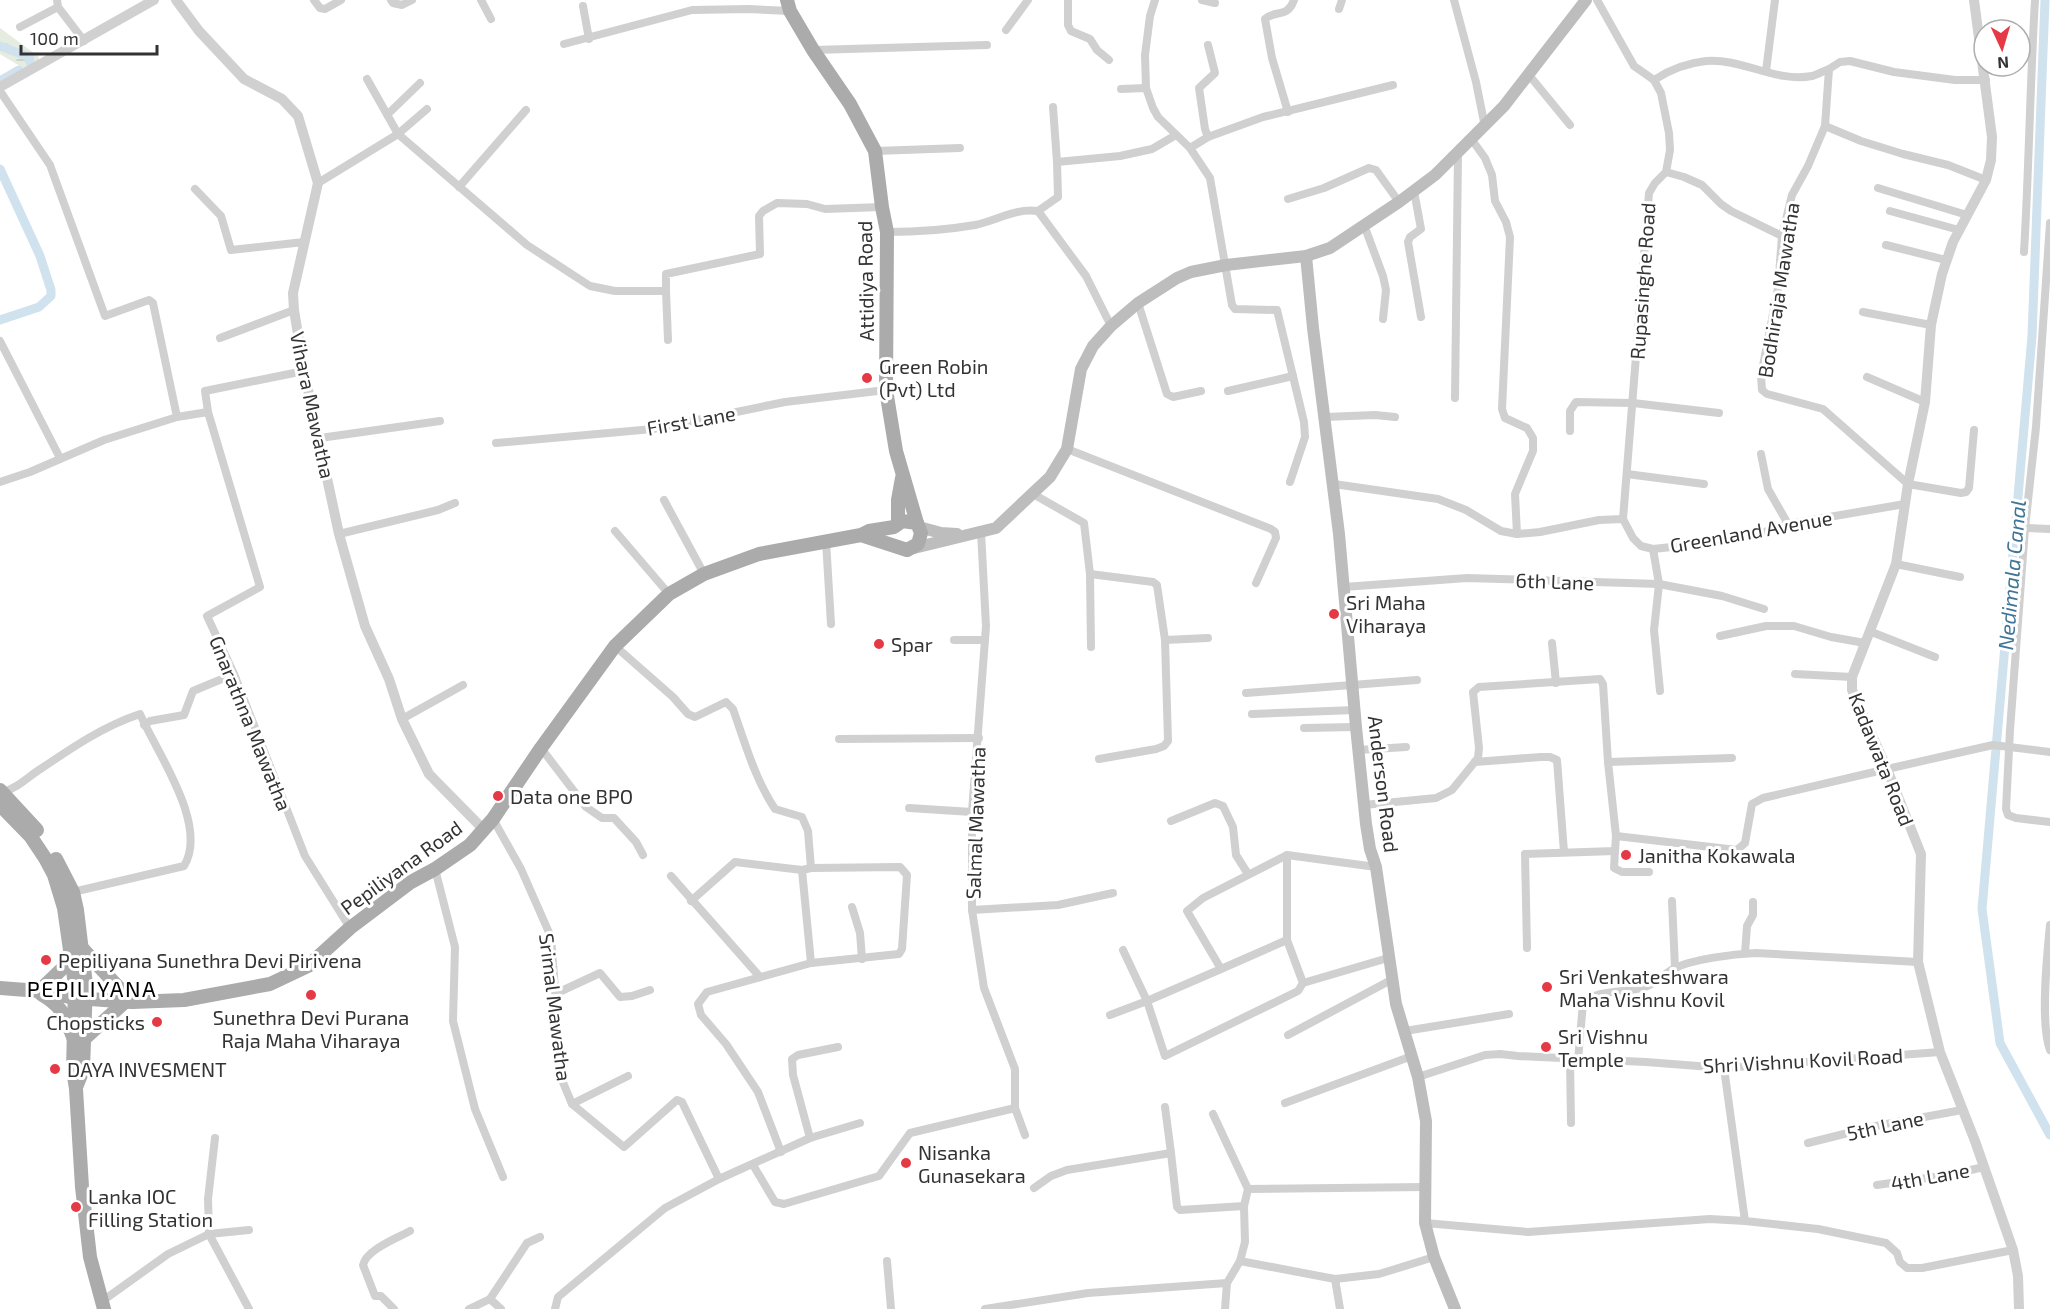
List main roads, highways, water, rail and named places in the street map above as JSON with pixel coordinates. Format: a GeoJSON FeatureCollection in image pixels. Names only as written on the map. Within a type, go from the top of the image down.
{"type":"FeatureCollection","features":[{"type":"Feature","properties":{"kind":"main road"},"geometry":{"type":"LineString","coordinates":[[861,535],[907,548],[943,542],[996,528],[1050,477],[1067,449],[1081,369],[1093,346],[1111,326],[1138,303],[1184,275],[1226,265],[1306,256],[1330,248],[1399,202],[1458,154],[1485,127],[1529,75],[1586,0]]}},
{"type":"Feature","properties":{"kind":"main road","name":"Attidiya Road"},"geometry":{"type":"LineString","coordinates":[[788,5],[813,50],[850,104],[875,151],[887,232],[885,390],[896,451],[918,525]]}},
{"type":"Feature","properties":{"kind":"main road","name":"Anderson Road"},"geometry":{"type":"LineString","coordinates":[[1306,256],[1313,328],[1334,484],[1354,684],[1358,750],[1370,849],[1376,867],[1391,980],[1418,1077],[1426,1121],[1425,1223],[1434,1257],[1455,1309]]}},
{"type":"Feature","properties":{"kind":"main road"},"geometry":{"type":"LineString","coordinates":[[903,476],[896,525],[892,533],[895,544],[907,548],[918,544],[921,532],[918,525]]}},
{"type":"Feature","properties":{"kind":"main road"},"geometry":{"type":"LineString","coordinates":[[896,525],[910,521],[941,533],[964,535]]}},
{"type":"Feature","properties":{"kind":"main road","name":"Pepiliyana Road"},"geometry":{"type":"LineString","coordinates":[[0,988],[81,998],[129,1001],[184,1000],[270,984],[308,966],[350,927],[411,882],[470,845],[489,824],[615,646],[669,594],[704,574],[759,554],[861,535],[896,525]]}},
{"type":"Feature","properties":{"kind":"main road"},"geometry":{"type":"LineString","coordinates":[[1,796],[43,838],[57,860],[73,892],[80,926],[77,951],[81,998],[80,1041],[73,1070],[90,1257],[102,1306]]}},
{"type":"Feature","properties":{"kind":"main road"},"geometry":{"type":"LineString","coordinates":[[1,796],[45,858],[54,876],[77,951],[129,1001],[80,1041]]}},
{"type":"Feature","properties":{"kind":"main road"},"geometry":{"type":"LineString","coordinates":[[77,951],[65,966],[37,991],[56,1003],[80,1041]]}},
{"type":"Feature","properties":{"kind":"waterway","name":"Nedimala Canal"},"geometry":{"type":"LineString","coordinates":[[2045,0],[2032,336],[1982,909],[2000,1043],[2050,1135]]}},
{"type":"Feature","properties":{"kind":"waterway"},"geometry":{"type":"LineString","coordinates":[[0,46],[29,57],[30,62]]}},
{"type":"Feature","properties":{"kind":"waterway"},"geometry":{"type":"LineString","coordinates":[[0,81],[19,70]]}},
{"type":"Feature","properties":{"kind":"waterway"},"geometry":{"type":"LineString","coordinates":[[0,169],[40,256],[51,290],[51,296],[39,307],[0,320]]}},
{"type":"Feature","properties":{"kind":"place","name":"Green Robin (Pvt) Ltd"},"geometry":{"type":"Point","coordinates":[867,378]}},
{"type":"Feature","properties":{"kind":"place","name":"Sri Maha Viharaya"},"geometry":{"type":"Point","coordinates":[1334,614]}},
{"type":"Feature","properties":{"kind":"place","name":"Spar"},"geometry":{"type":"Point","coordinates":[879,644]}},
{"type":"Feature","properties":{"kind":"place","name":"Data one BPO"},"geometry":{"type":"Point","coordinates":[498,796]}},
{"type":"Feature","properties":{"kind":"place","name":"Janitha Kokawala"},"geometry":{"type":"Point","coordinates":[1626,855]}},
{"type":"Feature","properties":{"kind":"place","name":"Pepiliyana Sunethra Devi Pirivena"},"geometry":{"type":"Point","coordinates":[46,960]}},
{"type":"Feature","properties":{"kind":"place","name":"Sri Venkateshwara Maha Vishnu Kovil"},"geometry":{"type":"Point","coordinates":[1547,987]}},
{"type":"Feature","properties":{"kind":"place","name":"Sunethra Devi Purana Raja Maha Viharaya"},"geometry":{"type":"Point","coordinates":[311,995]}},
{"type":"Feature","properties":{"kind":"place","name":"Chopsticks"},"geometry":{"type":"Point","coordinates":[157,1022]}},
{"type":"Feature","properties":{"kind":"place","name":"Sri Vishnu Temple"},"geometry":{"type":"Point","coordinates":[1546,1047]}},
{"type":"Feature","properties":{"kind":"place","name":"DAYA INVESMENT"},"geometry":{"type":"Point","coordinates":[55,1069]}},
{"type":"Feature","properties":{"kind":"place","name":"Nisanka Gunasekara"},"geometry":{"type":"Point","coordinates":[906,1163]}},
{"type":"Feature","properties":{"kind":"place","name":"Lanka IOC Filling Station"},"geometry":{"type":"Point","coordinates":[76,1207]}},
{"type":"Feature","properties":{"kind":"district","name":"PEPILIYANA"},"geometry":{"type":"Point","coordinates":[92,988]}}]}
